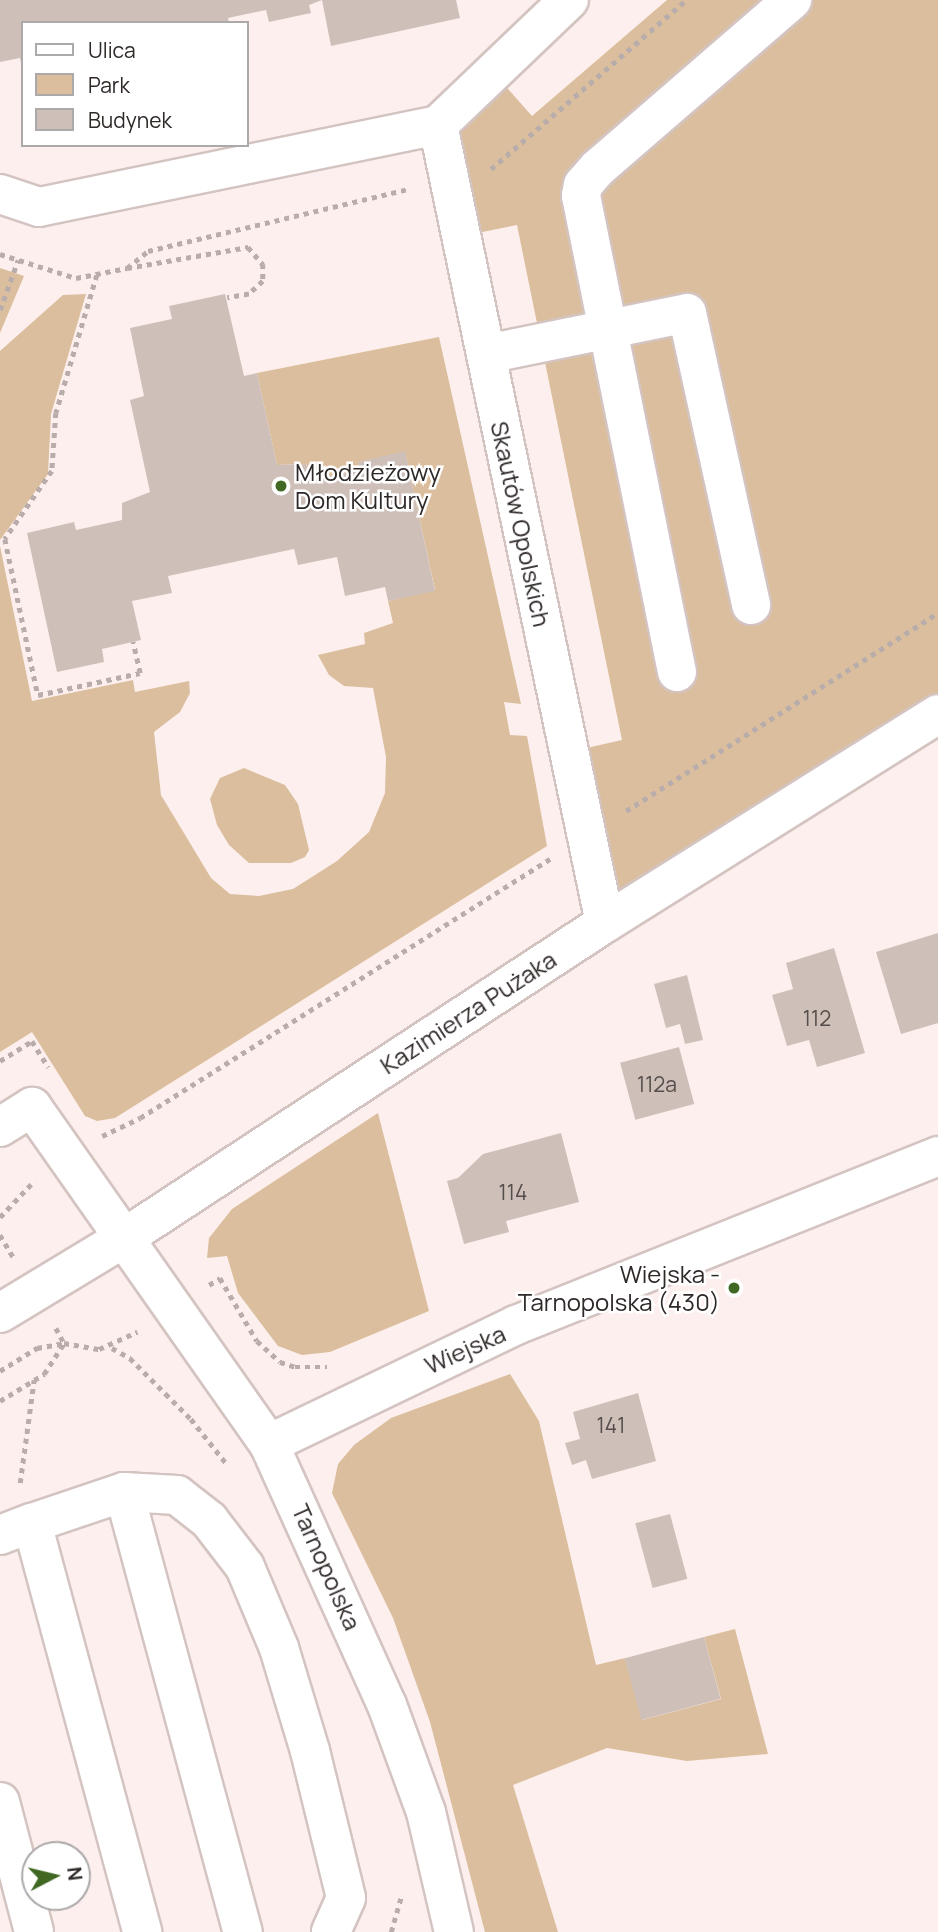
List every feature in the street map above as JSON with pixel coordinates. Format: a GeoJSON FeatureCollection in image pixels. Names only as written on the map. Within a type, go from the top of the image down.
{"type":"FeatureCollection","features":[{"type":"Feature","properties":{"kind":"street"},"geometry":{"type":"LineString","coordinates":[[0,194],[39,207],[438,125],[569,0]]}},
{"type":"Feature","properties":{"kind":"street"},"geometry":{"type":"LineString","coordinates":[[677,672],[581,196],[583,185],[792,0]]}},
{"type":"Feature","properties":{"kind":"street","name":"Skautów Opolskich"},"geometry":{"type":"LineString","coordinates":[[438,125],[605,923]]}},
{"type":"Feature","properties":{"kind":"street"},"geometry":{"type":"LineString","coordinates":[[486,354],[687,313],[751,605]]}},
{"type":"Feature","properties":{"kind":"street","name":"Kazimierza Pużaka"},"geometry":{"type":"LineString","coordinates":[[0,1313],[124,1238],[605,923],[938,714]]}},
{"type":"Feature","properties":{"kind":"street","name":"Tarnopolska"},"geometry":{"type":"LineString","coordinates":[[0,1127],[32,1107],[270,1444],[387,1705],[426,1812],[454,1932]]}},
{"type":"Feature","properties":{"kind":"street","name":"Wiejska"},"geometry":{"type":"LineString","coordinates":[[270,1444],[478,1342],[938,1156]]}},
{"type":"Feature","properties":{"kind":"street"},"geometry":{"type":"LineString","coordinates":[[124,1492],[243,1932]]}},
{"type":"Feature","properties":{"kind":"street"},"geometry":{"type":"LineString","coordinates":[[142,1932],[16,1529],[124,1492],[177,1495],[209,1520],[245,1567],[279,1648],[302,1725],[345,1898],[331,1932]]}},
{"type":"Feature","properties":{"kind":"street"},"geometry":{"type":"LineString","coordinates":[[0,1802],[34,1932]]}},
{"type":"Feature","properties":{"kind":"path"},"geometry":{"type":"LineString","coordinates":[[127,268],[242,246],[255,252],[263,264],[261,286],[227,298]]}},
{"type":"Feature","properties":{"kind":"path"},"geometry":{"type":"LineString","coordinates":[[0,310],[18,260]]}},
{"type":"Feature","properties":{"kind":"path"},"geometry":{"type":"LineString","coordinates":[[97,275],[56,413],[52,471],[5,539],[37,695],[140,673],[133,642]]}},
{"type":"Feature","properties":{"kind":"path"},"geometry":{"type":"LineString","coordinates":[[0,1217],[33,1182],[66,1157],[140,1118],[938,613]]}},
{"type":"Feature","properties":{"kind":"path"},"geometry":{"type":"LineString","coordinates":[[0,1235],[13,1257]]}},
{"type":"Feature","properties":{"kind":"path"},"geometry":{"type":"LineString","coordinates":[[0,1371],[37,1348],[64,1343],[44,1374],[0,1401]]}},
{"type":"Feature","properties":{"kind":"path"},"geometry":{"type":"LineString","coordinates":[[18,1488],[34,1380]]}},
{"type":"Feature","properties":{"kind":"green space"},"geometry":{"type":"Polygon","coordinates":[[[667,0],[938,0],[938,714],[605,923],[569,752],[622,740],[517,225],[462,236],[438,125],[493,72],[532,116],[667,0]]]}},
{"type":"Feature","properties":{"kind":"green space"},"geometry":{"type":"Polygon","coordinates":[[[0,268],[24,276],[0,333],[0,268]]]}},
{"type":"Feature","properties":{"kind":"green space"},"geometry":{"type":"Polygon","coordinates":[[[86,294],[51,414],[48,474],[0,540],[0,351],[63,295],[86,294]]]}},
{"type":"Feature","properties":{"kind":"green space"},"geometry":{"type":"Polygon","coordinates":[[[439,337],[521,704],[504,702],[510,735],[527,736],[547,846],[115,1118],[97,1121],[85,1116],[32,1032],[0,1052],[0,546],[32,701],[133,680],[135,692],[189,681],[190,693],[180,712],[154,732],[161,795],[211,878],[230,894],[259,896],[293,889],[337,861],[369,832],[385,793],[386,757],[373,688],[344,686],[329,675],[318,655],[365,644],[364,633],[393,623],[388,601],[435,590],[405,452],[359,462],[360,469],[313,480],[306,464],[277,465],[257,373],[439,337]]]}},
{"type":"Feature","properties":{"kind":"green space"},"geometry":{"type":"Polygon","coordinates":[[[244,768],[285,785],[298,804],[309,850],[305,857],[291,863],[249,863],[229,845],[217,825],[210,799],[220,778],[244,768]]]}},
{"type":"Feature","properties":{"kind":"green space"},"geometry":{"type":"Polygon","coordinates":[[[378,1113],[429,1311],[330,1352],[302,1355],[278,1346],[238,1293],[227,1256],[207,1258],[209,1238],[232,1209],[378,1113]]]}},
{"type":"Feature","properties":{"kind":"green space"},"geometry":{"type":"Polygon","coordinates":[[[510,1374],[539,1421],[596,1665],[625,1658],[642,1720],[721,1699],[704,1637],[735,1629],[768,1754],[687,1761],[607,1748],[513,1785],[558,1932],[485,1932],[430,1722],[393,1618],[332,1493],[338,1464],[354,1445],[391,1418],[510,1374]]]}},
{"type":"Feature","properties":{"kind":"building"},"geometry":{"type":"Polygon","coordinates":[[[0,0],[322,0],[309,5],[311,13],[269,22],[266,10],[228,18],[229,21],[21,21],[21,63],[20,58],[0,62],[0,0]]]}},
{"type":"Feature","properties":{"kind":"building"},"geometry":{"type":"Polygon","coordinates":[[[322,0],[456,0],[460,18],[331,46],[322,0]]]}},
{"type":"Feature","properties":{"kind":"building","name":"Młodzieżowy Dom Kultury"},"geometry":{"type":"Polygon","coordinates":[[[225,294],[244,376],[257,373],[277,465],[306,464],[313,480],[360,469],[358,462],[405,451],[435,591],[388,601],[385,587],[345,596],[337,557],[298,565],[294,549],[168,576],[172,593],[132,601],[141,640],[102,649],[104,662],[57,672],[27,533],[74,522],[76,530],[122,520],[122,503],[150,492],[130,400],[144,396],[130,328],[172,319],[169,306],[225,294]]]}},
{"type":"Feature","properties":{"kind":"building"},"geometry":{"type":"Polygon","coordinates":[[[938,933],[938,1023],[901,1034],[876,952],[938,933]]]}},
{"type":"Feature","properties":{"kind":"building"},"geometry":{"type":"Polygon","coordinates":[[[834,948],[865,1053],[817,1067],[809,1040],[787,1046],[772,995],[793,989],[786,963],[834,948]]]}},
{"type":"Feature","properties":{"kind":"building"},"geometry":{"type":"Polygon","coordinates":[[[687,975],[703,1040],[685,1044],[680,1024],[666,1028],[654,984],[687,975]]]}},
{"type":"Feature","properties":{"kind":"building"},"geometry":{"type":"Polygon","coordinates":[[[679,1047],[694,1104],[635,1120],[620,1063],[679,1047]]]}},
{"type":"Feature","properties":{"kind":"building"},"geometry":{"type":"Polygon","coordinates":[[[561,1133],[579,1202],[506,1221],[509,1232],[464,1244],[447,1181],[458,1178],[483,1154],[561,1133]]]}},
{"type":"Feature","properties":{"kind":"building"},"geometry":{"type":"Polygon","coordinates":[[[638,1393],[656,1461],[592,1479],[586,1460],[572,1465],[565,1443],[580,1439],[573,1412],[638,1393]]]}},
{"type":"Feature","properties":{"kind":"building"},"geometry":{"type":"Polygon","coordinates":[[[670,1514],[687,1579],[653,1588],[635,1523],[670,1514]]]}},
{"type":"Feature","properties":{"kind":"building"},"geometry":{"type":"Polygon","coordinates":[[[704,1637],[721,1699],[641,1720],[625,1658],[704,1637]]]}},
{"type":"Feature","properties":{"kind":"place","name":"Młodzieżowy Dom Kultury"},"geometry":{"type":"Point","coordinates":[281,486]}},
{"type":"Feature","properties":{"kind":"place","name":"Wiejska - Tarnopolska (430)"},"geometry":{"type":"Point","coordinates":[734,1288]}}]}
